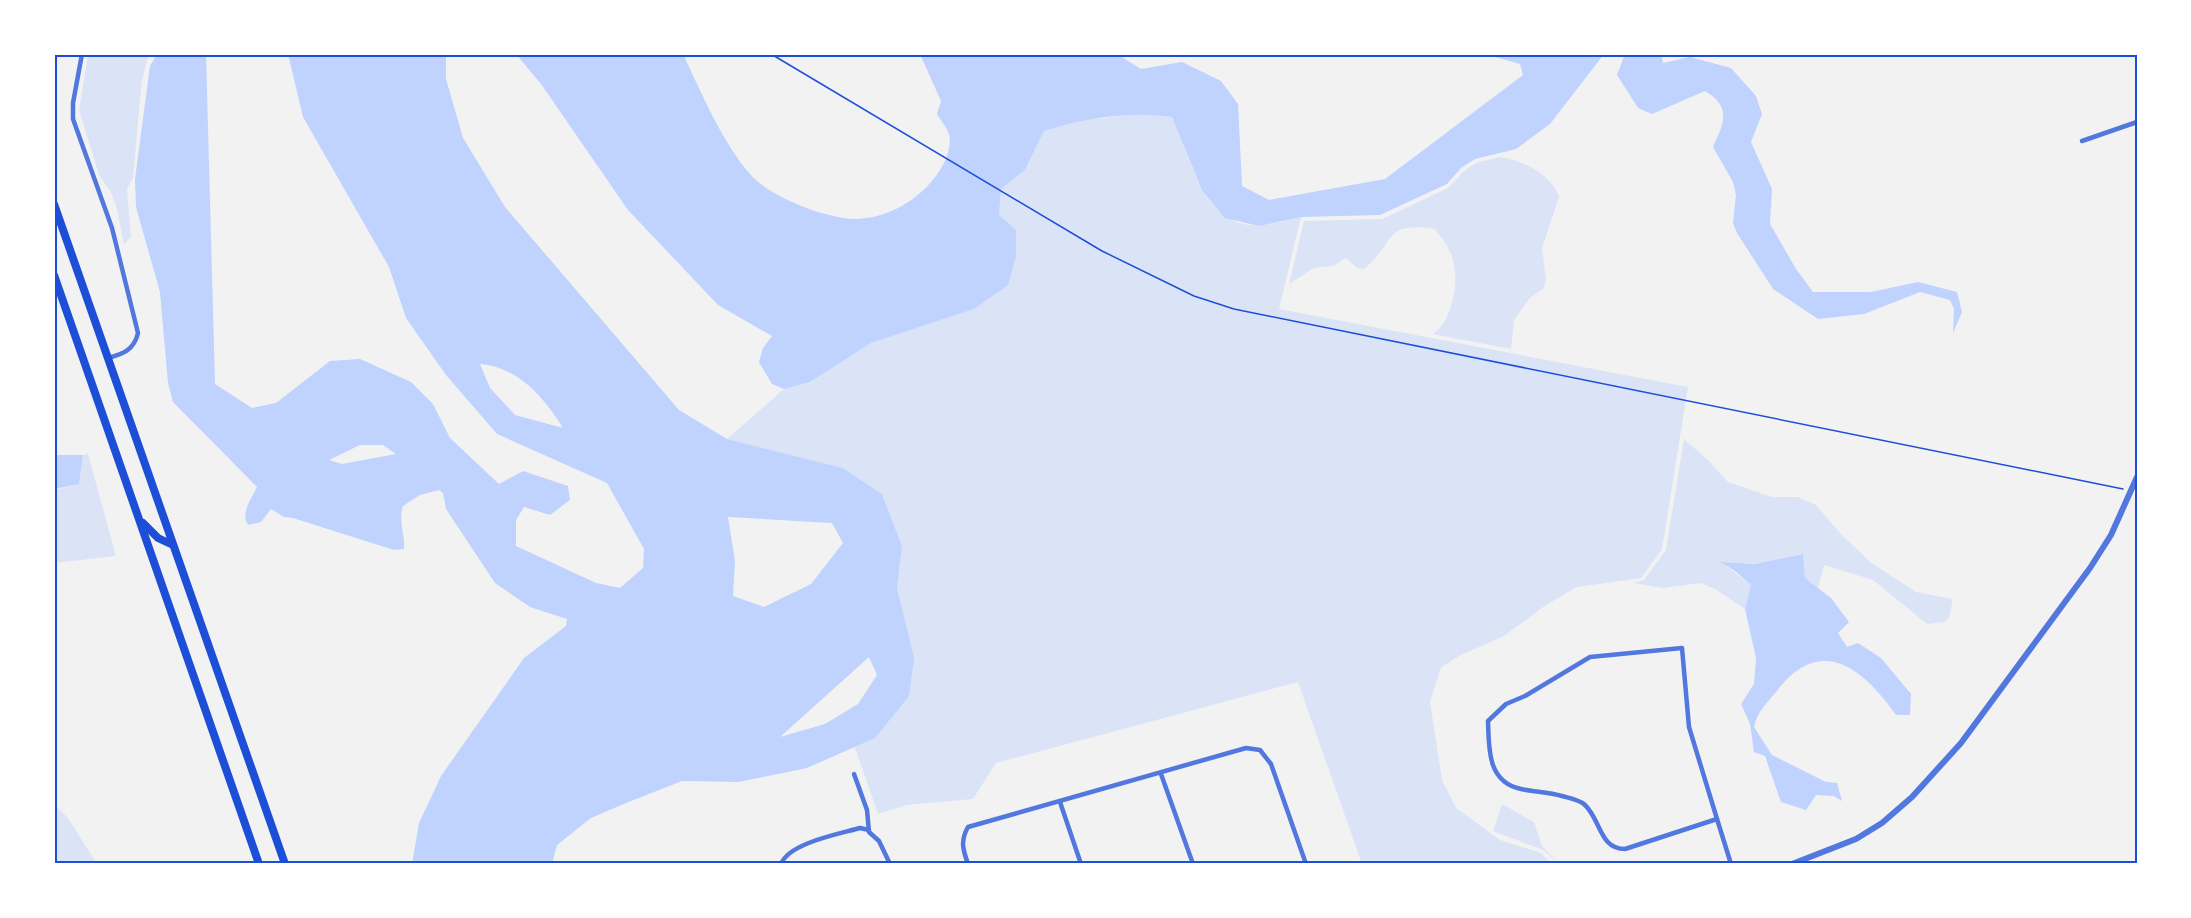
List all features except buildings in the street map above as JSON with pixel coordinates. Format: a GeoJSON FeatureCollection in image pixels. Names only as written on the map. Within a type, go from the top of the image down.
{"type":"FeatureCollection","features":[{"type":"Feature","properties":{"kind":"highway"},"geometry":{"type":"LineString","coordinates":[[54,204],[285,864]]}},
{"type":"Feature","properties":{"kind":"highway"},"geometry":{"type":"LineString","coordinates":[[54,275],[259,864]]}},
{"type":"Feature","properties":{"kind":"highway"},"geometry":{"type":"LineString","coordinates":[[140,520],[158,538],[173,545]]}},
{"type":"Feature","properties":{"kind":"street"},"geometry":{"type":"LineString","coordinates":[[82,54],[73,104],[74,119],[112,228],[138,333],[133,346],[128,351],[108,358]]}},
{"type":"Feature","properties":{"kind":"street"},"geometry":{"type":"LineString","coordinates":[[2082,141],[2137,122]]}},
{"type":"Feature","properties":{"kind":"street"},"geometry":{"type":"LineString","coordinates":[[1792,864],[1839,847],[1882,823],[1938,771],[2090,568],[2111,535],[2137,477]]}},
{"type":"Feature","properties":{"kind":"street"},"geometry":{"type":"LineString","coordinates":[[1717,819],[1625,849],[1614,849],[1607,843],[1583,802],[1550,793],[1519,789],[1503,781],[1492,768],[1488,720],[1506,704],[1525,696],[1590,657],[1682,648],[1689,727],[1731,864]]}},
{"type":"Feature","properties":{"kind":"street"},"geometry":{"type":"LineString","coordinates":[[968,864],[962,837],[968,827],[1246,748],[1260,750],[1271,764],[1306,864]]}},
{"type":"Feature","properties":{"kind":"street"},"geometry":{"type":"LineString","coordinates":[[854,774],[867,810],[869,830]]}},
{"type":"Feature","properties":{"kind":"street"},"geometry":{"type":"LineString","coordinates":[[1161,774],[1193,864]]}},
{"type":"Feature","properties":{"kind":"street"},"geometry":{"type":"LineString","coordinates":[[1060,802],[1081,864]]}},
{"type":"Feature","properties":{"kind":"street"},"geometry":{"type":"LineString","coordinates":[[781,864],[783,858],[798,847],[860,828],[869,830],[879,841],[890,864]]}},
{"type":"Feature","properties":{"kind":"path"},"geometry":{"type":"LineString","coordinates":[[771,54],[1014,199],[1150,276],[1194,296],[1234,309],[2126,490]]}},
{"type":"Feature","properties":{"kind":"shaded area"},"geometry":{"type":"Polygon","coordinates":[[[88,54],[149,54],[142,80],[133,177],[127,190],[131,236],[124,245],[117,209],[111,192],[99,175],[79,110],[88,54]]]}},
{"type":"Feature","properties":{"kind":"shaded area"},"geometry":{"type":"Polygon","coordinates":[[[1142,113],[1172,117],[1202,188],[1226,216],[1242,223],[1261,225],[1301,217],[1279,309],[1688,387],[1662,549],[1641,578],[1577,587],[1543,607],[1504,636],[1463,654],[1441,667],[1430,702],[1442,780],[1456,808],[1500,840],[1541,853],[1552,864],[1362,864],[1298,682],[996,763],[973,799],[907,805],[878,814],[854,745],[875,738],[902,613],[897,588],[902,546],[882,494],[843,468],[727,439],[784,389],[810,382],[871,343],[974,309],[999,215],[1001,189],[1025,170],[1044,131],[1077,121],[1142,113]]]}},
{"type":"Feature","properties":{"kind":"shaded area"},"geometry":{"type":"Polygon","coordinates":[[[1499,157],[1517,161],[1543,175],[1550,181],[1559,197],[1542,248],[1546,280],[1544,288],[1530,298],[1514,320],[1511,349],[1433,334],[1446,319],[1451,308],[1455,284],[1450,252],[1435,229],[1406,228],[1398,231],[1392,235],[1375,259],[1364,269],[1357,268],[1346,258],[1333,266],[1314,268],[1289,284],[1304,221],[1382,219],[1448,188],[1464,171],[1476,163],[1499,157]]]}},
{"type":"Feature","properties":{"kind":"shaded area"},"geometry":{"type":"Polygon","coordinates":[[[1684,439],[1728,482],[1772,497],[1798,497],[1816,505],[1840,533],[1870,562],[1916,592],[1953,599],[1949,618],[1944,622],[1927,624],[1873,580],[1824,565],[1818,588],[1805,578],[1802,554],[1755,564],[1721,562],[1751,585],[1745,609],[1715,589],[1701,583],[1662,588],[1633,583],[1644,580],[1666,550],[1684,439]]]}},
{"type":"Feature","properties":{"kind":"shaded area"},"geometry":{"type":"Polygon","coordinates":[[[88,454],[116,556],[54,563],[54,490],[79,484],[83,455],[88,454]]]}},
{"type":"Feature","properties":{"kind":"shaded area"},"geometry":{"type":"Polygon","coordinates":[[[54,804],[68,818],[97,864],[54,864],[54,804]]]}},
{"type":"Feature","properties":{"kind":"shaded area"},"geometry":{"type":"Polygon","coordinates":[[[1502,804],[1534,822],[1542,846],[1559,864],[1543,850],[1493,831],[1502,804]]]}},
{"type":"Feature","properties":{"kind":"water"},"geometry":{"type":"Polygon","coordinates":[[[157,54],[206,54],[215,384],[252,408],[276,403],[330,361],[360,359],[411,382],[433,404],[450,438],[499,484],[523,471],[568,486],[570,500],[550,515],[524,507],[516,520],[516,546],[596,583],[620,588],[643,568],[644,549],[607,483],[497,434],[446,375],[406,318],[389,267],[303,117],[288,54],[446,54],[446,79],[463,138],[505,207],[679,410],[727,439],[843,468],[882,494],[902,546],[897,588],[914,658],[909,696],[875,738],[807,768],[739,782],[682,781],[591,818],[557,845],[552,864],[412,864],[419,823],[441,776],[524,658],[566,626],[567,619],[530,607],[495,583],[446,509],[443,493],[439,490],[420,495],[403,506],[401,517],[404,549],[394,550],[284,517],[271,509],[261,522],[248,525],[246,511],[257,487],[173,402],[168,383],[160,292],[136,207],[135,179],[150,66],[157,54]],[[480,364],[490,388],[515,415],[563,428],[547,405],[518,377],[494,366],[480,364]],[[360,445],[329,460],[342,464],[396,454],[383,445],[360,445]],[[728,517],[735,561],[733,596],[764,607],[811,584],[843,543],[832,523],[728,517]],[[869,657],[780,737],[825,724],[858,704],[877,675],[869,657]]]}},
{"type":"Feature","properties":{"kind":"water"},"geometry":{"type":"Polygon","coordinates":[[[516,54],[683,54],[721,132],[740,161],[759,183],[800,206],[832,216],[858,219],[886,213],[912,200],[933,180],[947,156],[949,134],[937,114],[941,101],[920,54],[1117,54],[1141,69],[1182,62],[1221,81],[1238,104],[1242,186],[1269,200],[1385,179],[1523,75],[1520,64],[1484,54],[1604,54],[1550,124],[1516,149],[1475,159],[1461,168],[1447,184],[1380,215],[1301,217],[1259,226],[1225,218],[1202,190],[1172,117],[1123,115],[1076,122],[1044,131],[1025,170],[1001,189],[999,215],[1016,230],[1016,256],[1008,285],[974,309],[871,343],[810,382],[784,389],[772,384],[759,362],[763,348],[772,336],[718,305],[628,210],[541,84],[516,54]]]}},
{"type":"Feature","properties":{"kind":"water"},"geometry":{"type":"Polygon","coordinates":[[[1625,54],[1661,54],[1663,63],[1690,57],[1731,68],[1756,96],[1762,114],[1751,142],[1772,189],[1770,224],[1796,269],[1813,292],[1871,292],[1918,282],[1957,292],[1962,312],[1953,333],[1954,309],[1950,300],[1920,292],[1864,314],[1818,319],[1773,289],[1733,223],[1736,195],[1733,182],[1713,147],[1723,116],[1719,103],[1705,91],[1652,114],[1638,108],[1617,75],[1625,54]]]}},
{"type":"Feature","properties":{"kind":"water"},"geometry":{"type":"Polygon","coordinates":[[[54,455],[83,455],[79,484],[54,489],[54,455]]]}},
{"type":"Feature","properties":{"kind":"water"},"geometry":{"type":"Polygon","coordinates":[[[1803,554],[1805,578],[1831,598],[1849,622],[1838,633],[1847,647],[1858,643],[1881,658],[1911,694],[1910,715],[1896,715],[1870,683],[1840,664],[1825,661],[1809,664],[1792,674],[1765,704],[1754,727],[1772,755],[1826,782],[1837,783],[1842,801],[1834,796],[1816,795],[1806,810],[1781,802],[1765,756],[1754,752],[1750,724],[1741,704],[1754,684],[1756,658],[1745,609],[1751,585],[1720,562],[1755,564],[1803,554]]]}}]}
